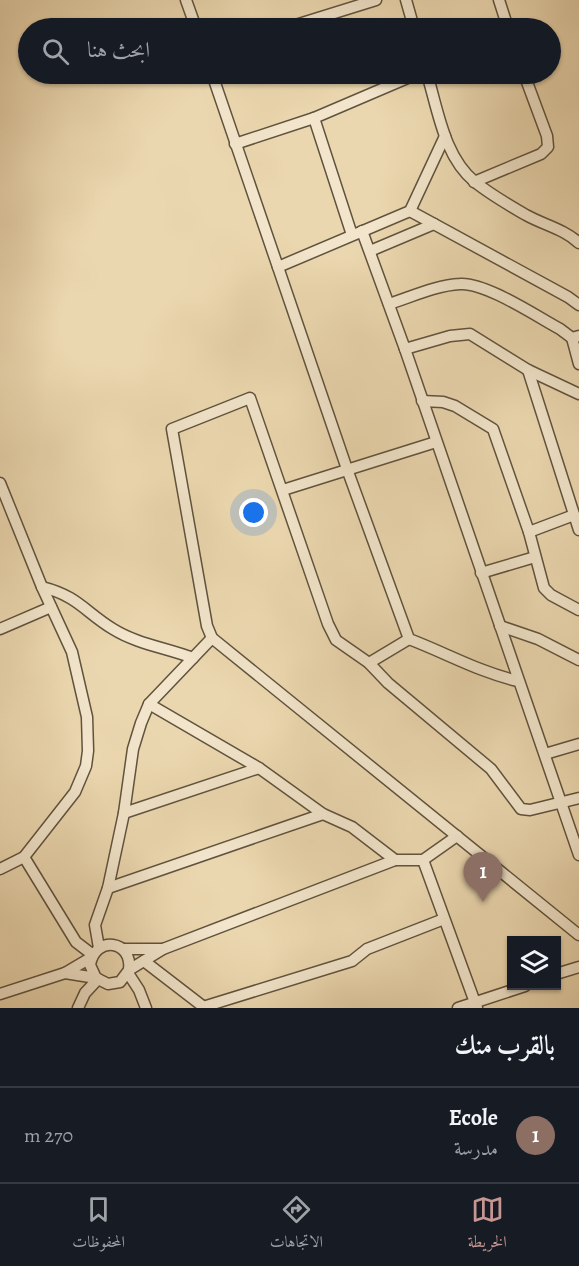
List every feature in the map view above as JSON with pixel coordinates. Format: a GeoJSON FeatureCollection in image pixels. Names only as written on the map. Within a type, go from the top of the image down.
{"type":"FeatureCollection","features":[{"type":"Feature","properties":{"kind":"street"},"geometry":{"type":"LineString","coordinates":[[186,0],[192,18]]}},
{"type":"Feature","properties":{"kind":"street"},"geometry":{"type":"LineString","coordinates":[[318,18],[376,0]]}},
{"type":"Feature","properties":{"kind":"street"},"geometry":{"type":"LineString","coordinates":[[406,0],[411,18]]}},
{"type":"Feature","properties":{"kind":"street"},"geometry":{"type":"LineString","coordinates":[[499,0],[505,18]]}},
{"type":"Feature","properties":{"kind":"street"},"geometry":{"type":"LineString","coordinates":[[215,84],[347,469],[409,639],[474,668],[518,681]]}},
{"type":"Feature","properties":{"kind":"street"},"geometry":{"type":"LineString","coordinates":[[235,144],[314,118],[394,84]]}},
{"type":"Feature","properties":{"kind":"street"},"geometry":{"type":"LineString","coordinates":[[430,84],[445,136],[461,167],[474,182],[533,219],[574,233],[579,243]]}},
{"type":"Feature","properties":{"kind":"street"},"geometry":{"type":"LineString","coordinates":[[474,182],[541,154],[548,147],[547,136],[528,84]]}},
{"type":"Feature","properties":{"kind":"street"},"geometry":{"type":"LineString","coordinates":[[314,118],[357,233],[370,251],[579,855]]}},
{"type":"Feature","properties":{"kind":"street"},"geometry":{"type":"LineString","coordinates":[[278,267],[410,211],[445,136]]}},
{"type":"Feature","properties":{"kind":"street"},"geometry":{"type":"LineString","coordinates":[[410,211],[568,297],[579,306]]}},
{"type":"Feature","properties":{"kind":"street"},"geometry":{"type":"LineString","coordinates":[[370,251],[434,224]]}},
{"type":"Feature","properties":{"kind":"street"},"geometry":{"type":"LineString","coordinates":[[389,304],[441,287],[476,284],[576,337],[579,364]]}},
{"type":"Feature","properties":{"kind":"street"},"geometry":{"type":"LineString","coordinates":[[568,297],[579,291]]}},
{"type":"Feature","properties":{"kind":"street"},"geometry":{"type":"LineString","coordinates":[[405,350],[456,335],[470,334],[528,370],[579,394]]}},
{"type":"Feature","properties":{"kind":"street"},"geometry":{"type":"LineString","coordinates":[[528,370],[579,530]]}},
{"type":"Feature","properties":{"kind":"street"},"geometry":{"type":"LineString","coordinates":[[579,798],[530,810],[521,809],[491,769],[388,683],[369,663],[336,640],[328,624],[250,398],[172,429],[207,626],[212,638],[579,935]]}},
{"type":"Feature","properties":{"kind":"street"},"geometry":{"type":"LineString","coordinates":[[422,401],[442,402],[455,406],[493,429],[529,532],[544,588],[551,595],[579,610]]}},
{"type":"Feature","properties":{"kind":"street"},"geometry":{"type":"LineString","coordinates":[[283,490],[436,441]]}},
{"type":"Feature","properties":{"kind":"street"},"geometry":{"type":"LineString","coordinates":[[0,868],[24,857],[75,792],[86,766],[88,751],[87,717],[72,652],[42,587],[1,486]]}},
{"type":"Feature","properties":{"kind":"street"},"geometry":{"type":"LineString","coordinates":[[529,532],[574,515]]}},
{"type":"Feature","properties":{"kind":"street"},"geometry":{"type":"LineString","coordinates":[[481,573],[535,557]]}},
{"type":"Feature","properties":{"kind":"street"},"geometry":{"type":"LineString","coordinates":[[42,587],[59,591],[73,598],[115,631],[193,658]]}},
{"type":"Feature","properties":{"kind":"street"},"geometry":{"type":"LineString","coordinates":[[0,629],[51,607]]}},
{"type":"Feature","properties":{"kind":"street"},"geometry":{"type":"LineString","coordinates":[[500,626],[538,639],[579,660]]}},
{"type":"Feature","properties":{"kind":"street"},"geometry":{"type":"LineString","coordinates":[[97,979],[92,972],[95,925],[108,888],[124,813],[133,749],[149,704],[212,638]]}},
{"type":"Feature","properties":{"kind":"street"},"geometry":{"type":"LineString","coordinates":[[369,663],[409,639]]}},
{"type":"Feature","properties":{"kind":"street"},"geometry":{"type":"LineString","coordinates":[[149,704],[259,768],[323,814],[352,827],[395,860]]}},
{"type":"Feature","properties":{"kind":"street"},"geometry":{"type":"LineString","coordinates":[[545,754],[579,744]]}},
{"type":"Feature","properties":{"kind":"street"},"geometry":{"type":"LineString","coordinates":[[124,813],[259,768]]}},
{"type":"Feature","properties":{"kind":"street"},"geometry":{"type":"LineString","coordinates":[[108,888],[323,814]]}},
{"type":"Feature","properties":{"kind":"street"},"geometry":{"type":"LineString","coordinates":[[65,973],[97,979],[108,984],[120,982],[129,971],[163,950],[395,860],[423,860],[457,836]]}},
{"type":"Feature","properties":{"kind":"street"},"geometry":{"type":"LineString","coordinates":[[24,857],[76,942],[94,953]]}},
{"type":"Feature","properties":{"kind":"street"},"geometry":{"type":"LineString","coordinates":[[423,860],[476,1005]]}},
{"type":"Feature","properties":{"kind":"street"},"geometry":{"type":"LineString","coordinates":[[144,961],[204,1007],[352,960],[367,949],[444,919]]}},
{"type":"Feature","properties":{"kind":"street"},"geometry":{"type":"LineString","coordinates":[[0,994],[65,973],[94,953],[112,945],[124,950],[163,950]]}},
{"type":"Feature","properties":{"kind":"street"},"geometry":{"type":"LineString","coordinates":[[124,950],[128,955],[129,971],[146,1008]]}},
{"type":"Feature","properties":{"kind":"street"},"geometry":{"type":"LineString","coordinates":[[561,972],[579,967]]}},
{"type":"Feature","properties":{"kind":"street"},"geometry":{"type":"LineString","coordinates":[[78,1008],[85,993],[97,979]]}},
{"type":"Feature","properties":{"kind":"street"},"geometry":{"type":"LineString","coordinates":[[459,1008],[476,1005],[515,990]]}},
{"type":"Feature","properties":{"kind":"place","name":"Ecole"},"geometry":{"type":"Point","coordinates":[483,902]}}]}
